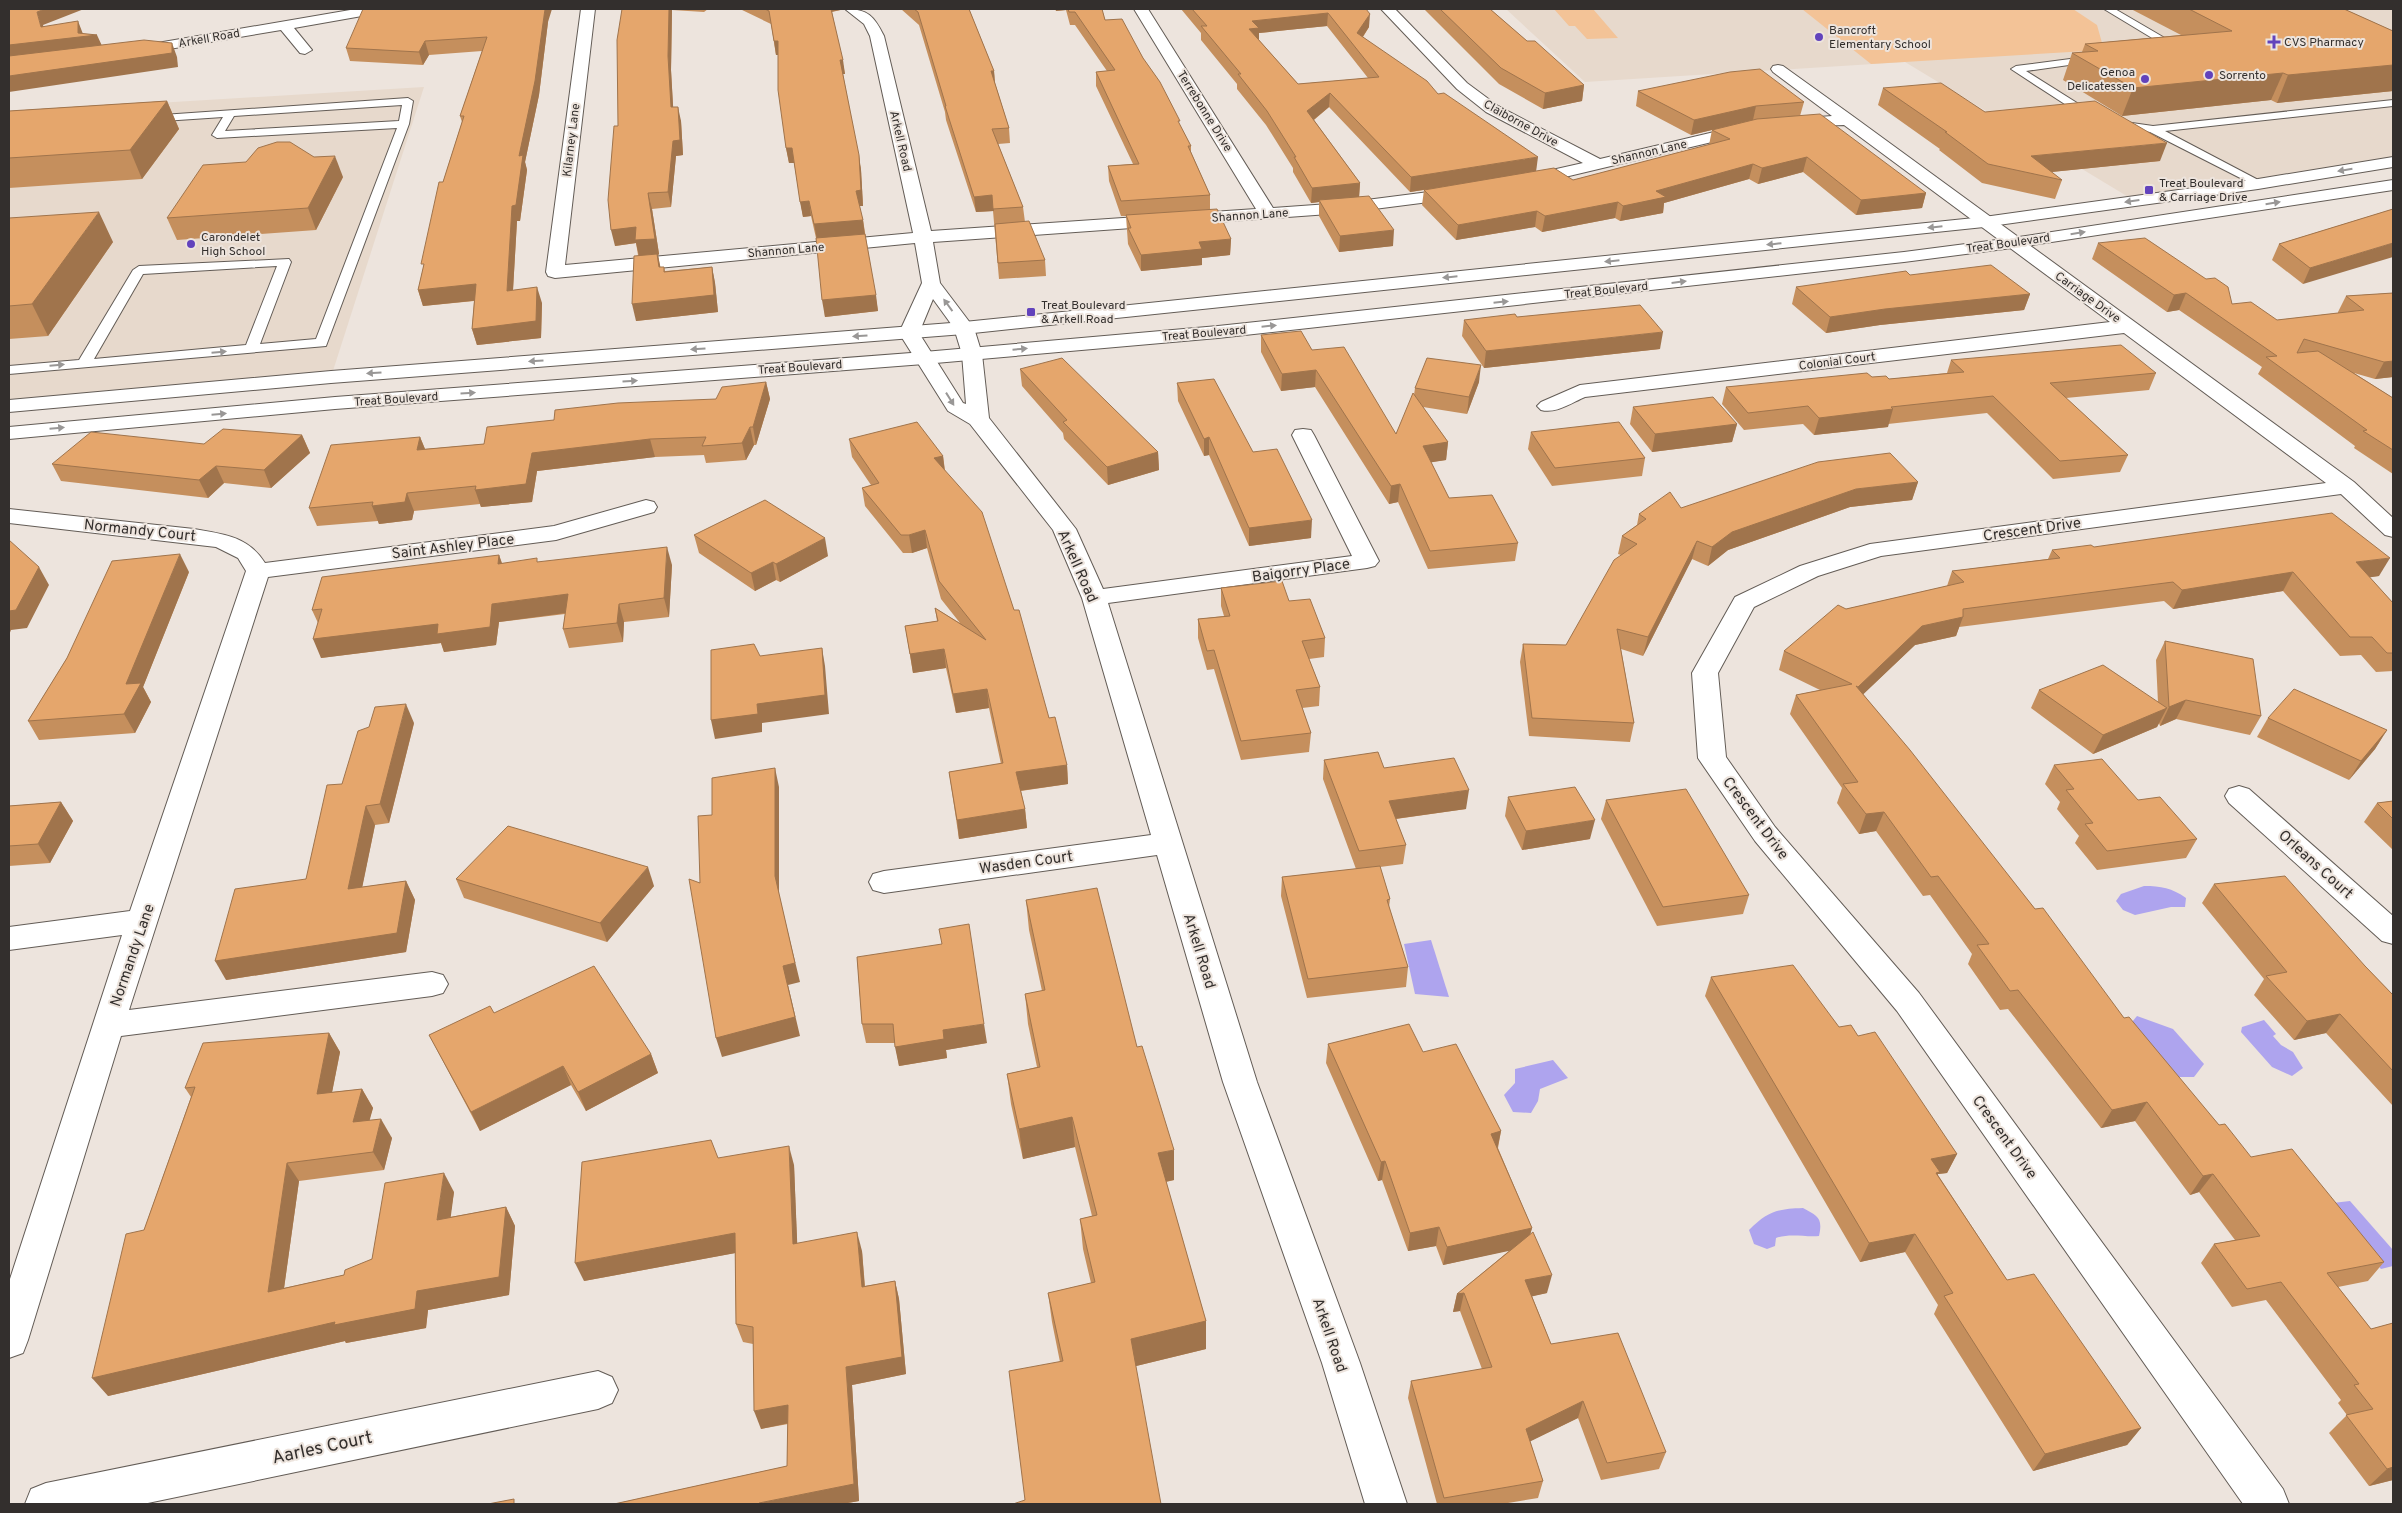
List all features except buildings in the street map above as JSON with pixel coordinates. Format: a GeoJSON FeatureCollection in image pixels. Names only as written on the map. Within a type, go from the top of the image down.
{"type":"FeatureCollection","features":[{"type":"Feature","properties":{"kind":"street","name":"Arkell Road"},"geometry":{"type":"LineString","coordinates":[[122,53],[379,9]]}},
{"type":"Feature","properties":{"kind":"street","name":"Kilarney Lane"},"geometry":{"type":"LineString","coordinates":[[555,272],[588,9]]}},
{"type":"Feature","properties":{"kind":"street","name":"Arkell Road"},"geometry":{"type":"LineString","coordinates":[[852,9],[870,22],[878,36],[923,237],[931,282],[964,328],[972,354],[978,419]]}},
{"type":"Feature","properties":{"kind":"street","name":"Terrebonne Drive"},"geometry":{"type":"LineString","coordinates":[[1141,9],[1268,214]]}},
{"type":"Feature","properties":{"kind":"street","name":"Claiborne Drive"},"geometry":{"type":"LineString","coordinates":[[1388,9],[1462,86],[1492,109],[1598,164]]}},
{"type":"Feature","properties":{"kind":"street"},"geometry":{"type":"LineString","coordinates":[[284,24],[306,50]]}},
{"type":"Feature","properties":{"kind":"street","name":"Carriage Drive"},"geometry":{"type":"LineString","coordinates":[[1778,69],[2346,487],[2393,530]]}},
{"type":"Feature","properties":{"kind":"street","name":"Shannon Lane"},"geometry":{"type":"LineString","coordinates":[[1513,184],[1767,126],[1848,120]]}},
{"type":"Feature","properties":{"kind":"street","name":"Treat Boulevard"},"geometry":{"type":"LineString","coordinates":[[9,406],[330,377],[964,328],[1984,222],[2258,184],[2393,162]]}},
{"type":"Feature","properties":{"kind":"street","name":"Treat Boulevard"},"geometry":{"type":"LineString","coordinates":[[9,433],[355,402],[972,354],[1218,332],[1450,308],[2012,243],[2393,185]]}},
{"type":"Feature","properties":{"kind":"street","name":"Shannon Lane"},"geometry":{"type":"LineString","coordinates":[[555,272],[923,237],[1343,208],[1479,190]]}},
{"type":"Feature","properties":{"kind":"street"},"geometry":{"type":"LineString","coordinates":[[909,333],[931,282]]}},
{"type":"Feature","properties":{"kind":"street","name":"Colonial Court"},"geometry":{"type":"LineString","coordinates":[[1548,406],[1580,391],[2129,326]]}},
{"type":"Feature","properties":{"kind":"street","name":"Arkell Road"},"geometry":{"type":"LineString","coordinates":[[909,333],[955,407],[978,419],[1064,529],[1094,598],[1240,1082],[1341,1363],[1386,1504]]}},
{"type":"Feature","properties":{"kind":"street","name":"Baigorry Place"},"geometry":{"type":"LineString","coordinates":[[1094,598],[1367,562],[1303,435]]}},
{"type":"Feature","properties":{"kind":"street","name":"Crescent Drive"},"geometry":{"type":"LineString","coordinates":[[2268,1504],[1908,1002],[1765,834],[1712,758],[1705,673],[1744,602],[1810,571],[1878,549],[2346,487]]}},
{"type":"Feature","properties":{"kind":"street","name":"Saint Ashley Place"},"geometry":{"type":"LineString","coordinates":[[258,572],[556,533],[646,507]]}},
{"type":"Feature","properties":{"kind":"street","name":"Normandy Court"},"geometry":{"type":"LineString","coordinates":[[9,516],[194,536],[222,541],[247,553],[258,572]]}},
{"type":"Feature","properties":{"kind":"street","name":"Normandy Lane"},"geometry":{"type":"LineString","coordinates":[[9,1340],[108,1025],[258,572]]}},
{"type":"Feature","properties":{"kind":"street","name":"Orleans Court"},"geometry":{"type":"LineString","coordinates":[[2240,796],[2393,933]]}},
{"type":"Feature","properties":{"kind":"street","name":"Wasden Court"},"geometry":{"type":"LineString","coordinates":[[884,882],[1168,843]]}},
{"type":"Feature","properties":{"kind":"street"},"geometry":{"type":"LineString","coordinates":[[9,938],[144,921]]}},
{"type":"Feature","properties":{"kind":"street"},"geometry":{"type":"LineString","coordinates":[[108,1025],[432,984]]}},
{"type":"Feature","properties":{"kind":"street","name":"Aarles Court"},"geometry":{"type":"LineString","coordinates":[[46,1504],[598,1390]]}},
{"type":"Feature","properties":{"kind":"lane"},"geometry":{"type":"LineString","coordinates":[[2109,9],[2170,44],[2144,52]]}},
{"type":"Feature","properties":{"kind":"lane"},"geometry":{"type":"LineString","coordinates":[[2108,58],[2016,69],[2081,110],[2116,124],[2153,129],[2393,103]]}},
{"type":"Feature","properties":{"kind":"lane"},"geometry":{"type":"LineString","coordinates":[[9,370],[321,343],[404,124],[408,102],[134,119]]}},
{"type":"Feature","properties":{"kind":"lane"},"geometry":{"type":"LineString","coordinates":[[231,113],[217,135],[404,124]]}},
{"type":"Feature","properties":{"kind":"lane"},"geometry":{"type":"LineString","coordinates":[[2153,129],[2258,184]]}},
{"type":"Feature","properties":{"kind":"lane"},"geometry":{"type":"LineString","coordinates":[[84,363],[139,270],[285,262],[251,349]]}},
{"type":"Feature","properties":{"kind":"shaded area"},"geometry":{"type":"Polygon","coordinates":[[[1506,9],[2393,9],[2393,162],[2135,201],[1905,62],[1585,82],[1506,9]]]}},
{"type":"Feature","properties":{"kind":"shaded area"},"geometry":{"type":"Polygon","coordinates":[[[1554,9],[1593,9],[1618,38],[1587,39],[1575,26],[1569,26],[1554,9]]]}},
{"type":"Feature","properties":{"kind":"shaded area"},"geometry":{"type":"Polygon","coordinates":[[[1802,9],[2073,9],[2097,25],[2104,50],[1871,64],[1802,9]]]}},
{"type":"Feature","properties":{"kind":"shaded area","name":"Carondelet High School"},"geometry":{"type":"Polygon","coordinates":[[[424,87],[331,377],[9,406],[9,112],[424,87]]]}},
{"type":"Feature","properties":{"kind":"shaded area"},"geometry":{"type":"Polygon","coordinates":[[[2144,886],[2161,887],[2176,892],[2186,898],[2185,907],[2171,907],[2135,915],[2123,910],[2116,901],[2121,894],[2144,886]]]}},
{"type":"Feature","properties":{"kind":"shaded area"},"geometry":{"type":"Polygon","coordinates":[[[1431,940],[1449,997],[1415,994],[1404,944],[1431,940]]]}},
{"type":"Feature","properties":{"kind":"shaded area"},"geometry":{"type":"Polygon","coordinates":[[[2137,1016],[2173,1029],[2204,1064],[2194,1077],[2175,1077],[2127,1028],[2137,1016]]]}},
{"type":"Feature","properties":{"kind":"shaded area"},"geometry":{"type":"Polygon","coordinates":[[[2264,1020],[2276,1034],[2273,1036],[2281,1045],[2293,1052],[2303,1068],[2292,1076],[2272,1067],[2241,1032],[2242,1027],[2264,1020]]]}},
{"type":"Feature","properties":{"kind":"shaded area"},"geometry":{"type":"Polygon","coordinates":[[[1553,1060],[1568,1078],[1540,1089],[1538,1101],[1531,1113],[1513,1112],[1504,1095],[1515,1083],[1515,1069],[1553,1060]]]}},
{"type":"Feature","properties":{"kind":"shaded area"},"geometry":{"type":"Polygon","coordinates":[[[2350,1201],[2393,1250],[2393,1266],[2381,1269],[2324,1204],[2350,1201]]]}},
{"type":"Feature","properties":{"kind":"shaded area"},"geometry":{"type":"Polygon","coordinates":[[[1803,1208],[1816,1216],[1820,1221],[1819,1236],[1792,1235],[1776,1238],[1775,1246],[1767,1249],[1754,1244],[1749,1230],[1762,1219],[1779,1210],[1803,1208]]]}},
{"type":"Feature","properties":{"kind":"place","name":"Bancroft Elementary School"},"geometry":{"type":"Point","coordinates":[1819,37]}},
{"type":"Feature","properties":{"kind":"place","name":"CVS Pharmacy"},"geometry":{"type":"Point","coordinates":[2274,42]}},
{"type":"Feature","properties":{"kind":"place","name":"Sorrento"},"geometry":{"type":"Point","coordinates":[2209,75]}},
{"type":"Feature","properties":{"kind":"place","name":"Genoa Delicatessen"},"geometry":{"type":"Point","coordinates":[2145,79]}},
{"type":"Feature","properties":{"kind":"place","name":"Treat Boulevard & Carriage Drive"},"geometry":{"type":"Point","coordinates":[2149,190]}},
{"type":"Feature","properties":{"kind":"place","name":"Carondelet High School"},"geometry":{"type":"Point","coordinates":[191,244]}},
{"type":"Feature","properties":{"kind":"place","name":"Treat Boulevard & Arkell Road"},"geometry":{"type":"Point","coordinates":[1031,312]}}]}
